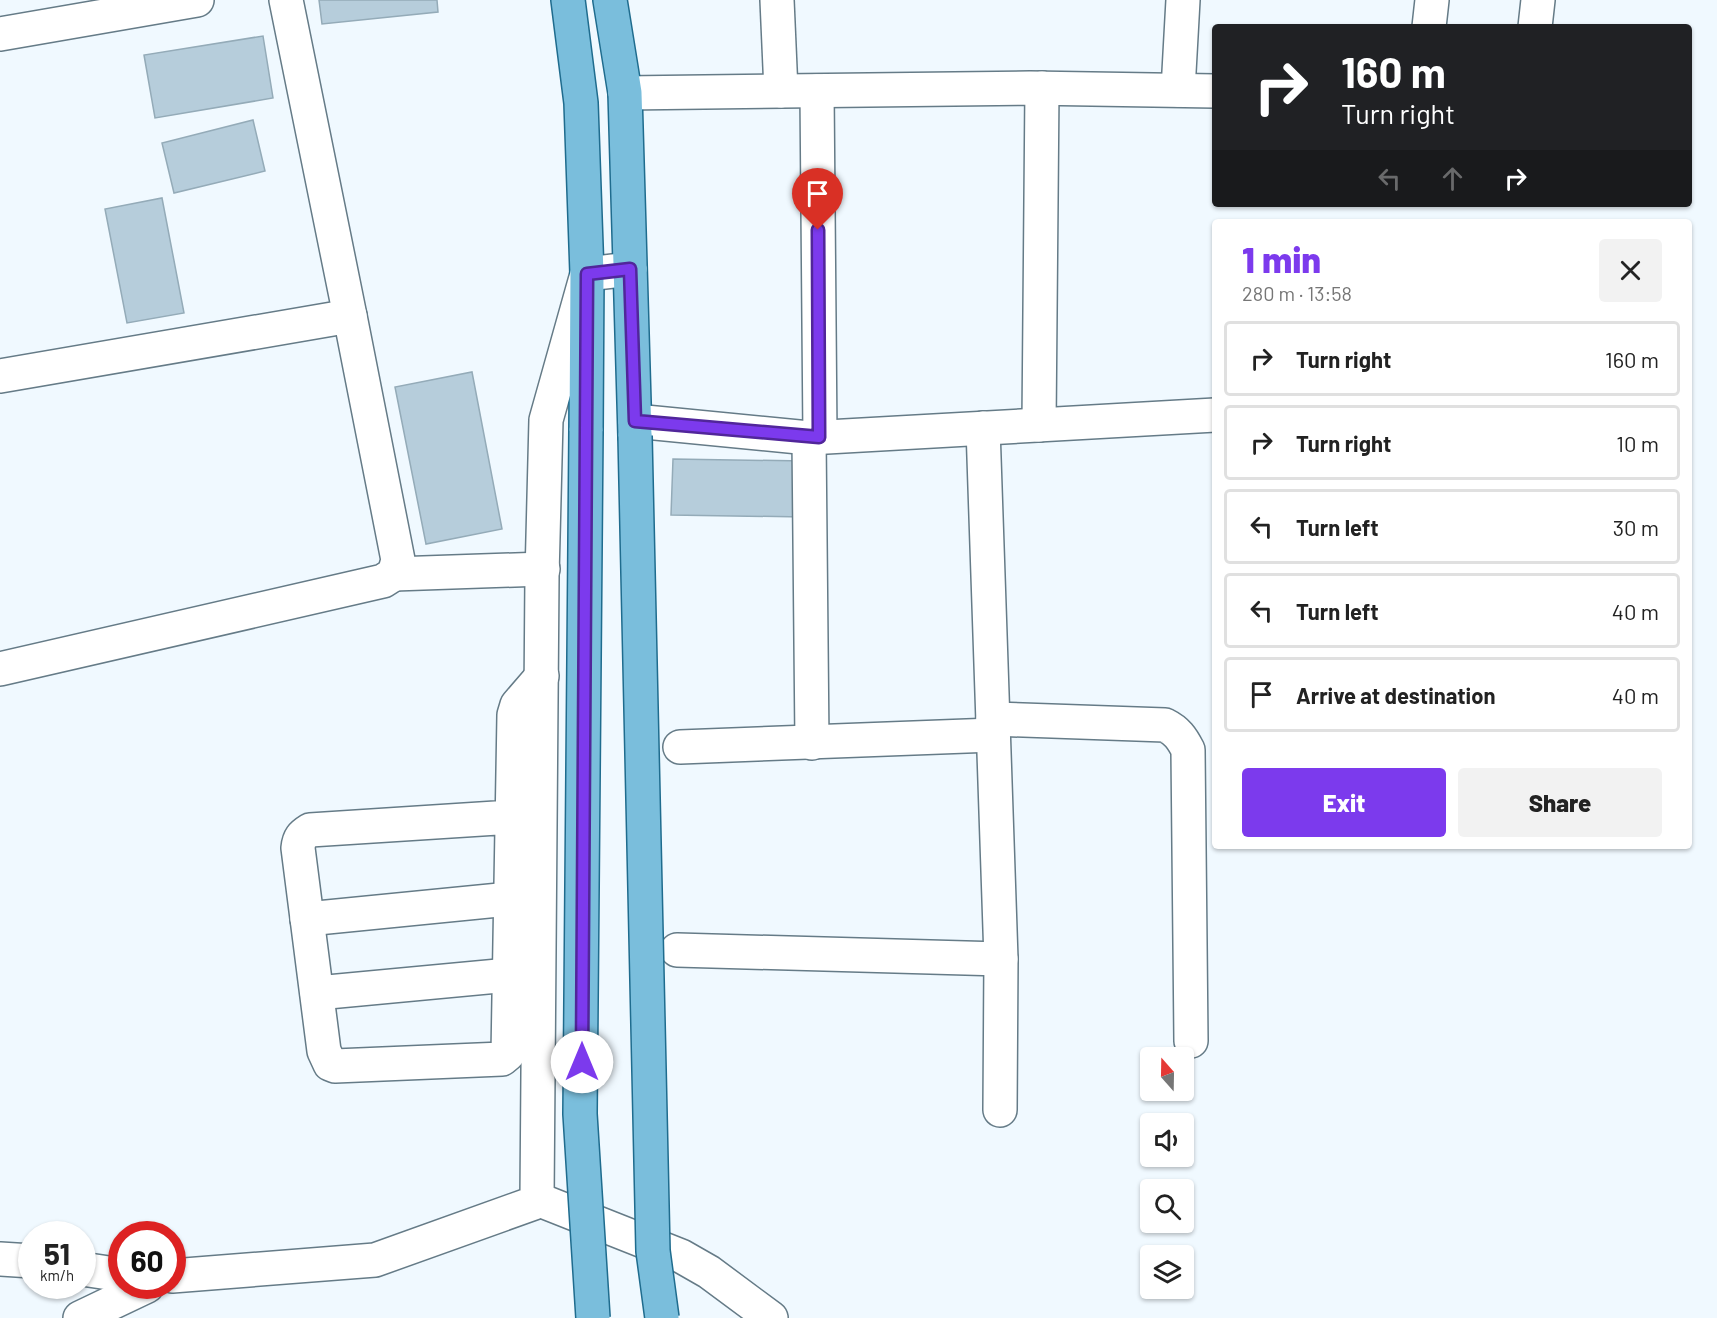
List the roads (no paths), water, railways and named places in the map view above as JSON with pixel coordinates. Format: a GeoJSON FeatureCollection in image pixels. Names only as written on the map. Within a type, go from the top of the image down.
{"type":"FeatureCollection","features":[{"type":"Feature","properties":{"kind":"main road"},"geometry":{"type":"LineString","coordinates":[[568,0],[579,73],[587,274],[580,1114],[593,1318]]}},
{"type":"Feature","properties":{"kind":"main road"},"geometry":{"type":"LineString","coordinates":[[610,0],[623,80],[635,428],[653,1251],[662,1318]]}},
{"type":"Feature","properties":{"kind":"main road"},"geometry":{"type":"LineString","coordinates":[[579,73],[623,80]]}},
{"type":"Feature","properties":{"kind":"street"},"geometry":{"type":"LineString","coordinates":[[0,34],[196,0]]}},
{"type":"Feature","properties":{"kind":"street"},"geometry":{"type":"LineString","coordinates":[[286,0],[398,560],[394,574]]}},
{"type":"Feature","properties":{"kind":"street"},"geometry":{"type":"LineString","coordinates":[[777,0],[781,91]]}},
{"type":"Feature","properties":{"kind":"street"},"geometry":{"type":"LineString","coordinates":[[1178,90],[1183,0]]}},
{"type":"Feature","properties":{"kind":"street"},"geometry":{"type":"LineString","coordinates":[[1429,24],[1432,0]]}},
{"type":"Feature","properties":{"kind":"street"},"geometry":{"type":"LineString","coordinates":[[1535,24],[1538,0]]}},
{"type":"Feature","properties":{"kind":"street"},"geometry":{"type":"LineString","coordinates":[[623,80],[781,91],[1042,88],[1212,91]]}},
{"type":"Feature","properties":{"kind":"street"},"geometry":{"type":"LineString","coordinates":[[1039,425],[1042,88]]}},
{"type":"Feature","properties":{"kind":"street"},"geometry":{"type":"LineString","coordinates":[[812,743],[817,91]]}},
{"type":"Feature","properties":{"kind":"street"},"geometry":{"type":"LineString","coordinates":[[186,1274],[375,1260],[534,1203],[537,1199],[546,420],[587,274],[630,269]]}},
{"type":"Feature","properties":{"kind":"street"},"geometry":{"type":"LineString","coordinates":[[0,376],[350,316]]}},
{"type":"Feature","properties":{"kind":"street"},"geometry":{"type":"LineString","coordinates":[[635,428],[814,437],[1212,415]]}},
{"type":"Feature","properties":{"kind":"street"},"geometry":{"type":"LineString","coordinates":[[983,428],[1001,958],[1000,1110]]}},
{"type":"Feature","properties":{"kind":"street"},"geometry":{"type":"LineString","coordinates":[[0,669],[383,581],[394,574],[543,568]]}},
{"type":"Feature","properties":{"kind":"street"},"geometry":{"type":"LineString","coordinates":[[512,817],[310,830],[302,834],[298,848],[324,1051],[330,1064],[335,1066],[502,1059],[507,1054],[515,710],[542,676]]}},
{"type":"Feature","properties":{"kind":"street"},"geometry":{"type":"LineString","coordinates":[[680,747],[812,743],[993,727],[1165,725],[1175,730],[1188,750],[1191,1041]]}},
{"type":"Feature","properties":{"kind":"street"},"geometry":{"type":"LineString","coordinates":[[307,919],[510,899]]}},
{"type":"Feature","properties":{"kind":"street"},"geometry":{"type":"LineString","coordinates":[[677,950],[1001,958]]}},
{"type":"Feature","properties":{"kind":"street"},"geometry":{"type":"LineString","coordinates":[[317,993],[509,975]]}},
{"type":"Feature","properties":{"kind":"street"},"geometry":{"type":"LineString","coordinates":[[537,1199],[681,1256],[709,1272],[771,1318]]}},
{"type":"Feature","properties":{"kind":"street"},"geometry":{"type":"LineString","coordinates":[[0,1259],[18,1260]]}},
{"type":"Feature","properties":{"kind":"street"},"geometry":{"type":"LineString","coordinates":[[80,1318],[120,1299]]}}]}
